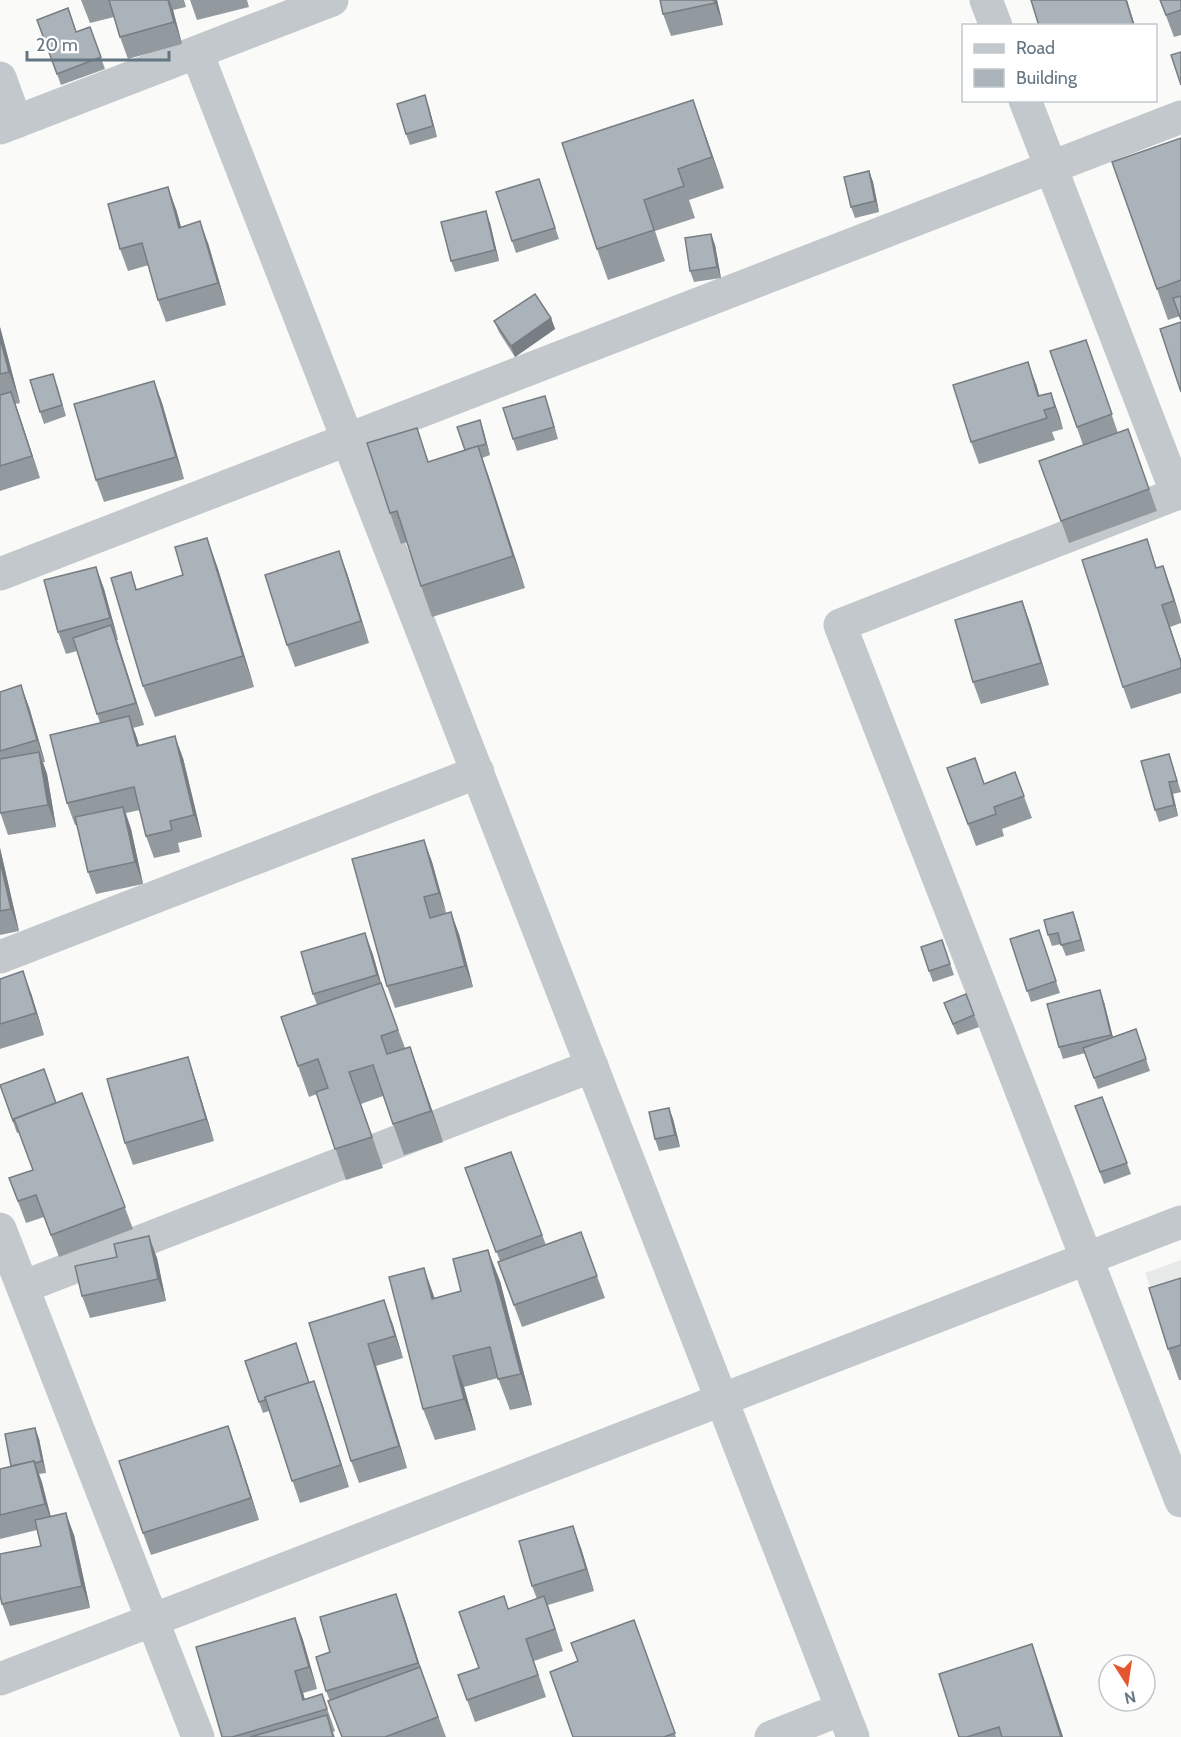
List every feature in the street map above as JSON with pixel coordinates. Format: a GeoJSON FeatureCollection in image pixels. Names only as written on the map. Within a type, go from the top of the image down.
{"type":"FeatureCollection","features":[{"type":"Feature","properties":{"kind":"street"},"geometry":{"type":"LineString","coordinates":[[0,78],[8,125],[332,0]]}},
{"type":"Feature","properties":{"kind":"street"},"geometry":{"type":"LineString","coordinates":[[986,0],[995,24]]}},
{"type":"Feature","properties":{"kind":"street"},"geometry":{"type":"LineString","coordinates":[[197,52],[848,1723],[771,1737]]}},
{"type":"Feature","properties":{"kind":"street"},"geometry":{"type":"LineString","coordinates":[[1026,102],[1179,493],[840,625],[1181,1501]]}},
{"type":"Feature","properties":{"kind":"street"},"geometry":{"type":"LineString","coordinates":[[0,574],[1181,117]]}},
{"type":"Feature","properties":{"kind":"street"},"geometry":{"type":"LineString","coordinates":[[0,957],[478,772]]}},
{"type":"Feature","properties":{"kind":"street"},"geometry":{"type":"LineString","coordinates":[[23,1287],[592,1066]]}},
{"type":"Feature","properties":{"kind":"street"},"geometry":{"type":"LineString","coordinates":[[0,1678],[1181,1222]]}},
{"type":"Feature","properties":{"kind":"street"},"geometry":{"type":"LineString","coordinates":[[0,1229],[198,1737]]}},
{"type":"Feature","properties":{"kind":"shaded area"},"geometry":{"type":"Polygon","coordinates":[[[1181,1260],[1181,1372],[1145,1273],[1181,1260]]]}},
{"type":"Feature","properties":{"kind":"building"},"geometry":{"type":"Polygon","coordinates":[[[109,0],[168,0],[174,22],[120,37],[109,0]]]}},
{"type":"Feature","properties":{"kind":"building"},"geometry":{"type":"Polygon","coordinates":[[[660,0],[714,0],[715,3],[663,14],[660,0]]]}},
{"type":"Feature","properties":{"kind":"building"},"geometry":{"type":"Polygon","coordinates":[[[1031,0],[1126,0],[1133,24],[1038,24],[1031,0]]]}},
{"type":"Feature","properties":{"kind":"building"},"geometry":{"type":"Polygon","coordinates":[[[1160,0],[1181,0],[1181,10],[1166,15],[1160,0]]]}},
{"type":"Feature","properties":{"kind":"building"},"geometry":{"type":"Polygon","coordinates":[[[68,8],[76,32],[90,27],[101,57],[57,74],[37,20],[68,8]]]}},
{"type":"Feature","properties":{"kind":"building"},"geometry":{"type":"Polygon","coordinates":[[[1181,52],[1181,85],[1171,55],[1181,52]]]}},
{"type":"Feature","properties":{"kind":"building"},"geometry":{"type":"Polygon","coordinates":[[[425,95],[433,126],[406,134],[397,104],[425,95]]]}},
{"type":"Feature","properties":{"kind":"building"},"geometry":{"type":"Polygon","coordinates":[[[693,100],[712,157],[678,169],[684,186],[644,200],[654,230],[597,249],[562,143],[693,100]]]}},
{"type":"Feature","properties":{"kind":"building"},"geometry":{"type":"Polygon","coordinates":[[[1181,138],[1181,280],[1157,289],[1112,162],[1181,138]]]}},
{"type":"Feature","properties":{"kind":"building"},"geometry":{"type":"Polygon","coordinates":[[[869,171],[875,201],[851,207],[844,177],[869,171]]]}},
{"type":"Feature","properties":{"kind":"building"},"geometry":{"type":"Polygon","coordinates":[[[539,179],[555,228],[512,241],[496,192],[539,179]]]}},
{"type":"Feature","properties":{"kind":"building"},"geometry":{"type":"Polygon","coordinates":[[[168,187],[179,228],[200,221],[218,283],[158,300],[142,243],[120,249],[108,204],[168,187]]]}},
{"type":"Feature","properties":{"kind":"building"},"geometry":{"type":"Polygon","coordinates":[[[486,211],[495,250],[451,261],[441,222],[486,211]]]}},
{"type":"Feature","properties":{"kind":"building"},"geometry":{"type":"Polygon","coordinates":[[[711,234],[717,267],[690,271],[685,238],[711,234]]]}},
{"type":"Feature","properties":{"kind":"building"},"geometry":{"type":"Polygon","coordinates":[[[535,294],[551,318],[511,346],[494,321],[535,294]]]}},
{"type":"Feature","properties":{"kind":"building"},"geometry":{"type":"Polygon","coordinates":[[[1181,296],[1181,320],[1173,298],[1181,296]]]}},
{"type":"Feature","properties":{"kind":"building"},"geometry":{"type":"Polygon","coordinates":[[[1181,322],[1181,392],[1160,329],[1181,322]]]}},
{"type":"Feature","properties":{"kind":"building"},"geometry":{"type":"Polygon","coordinates":[[[0,338],[9,372],[0,374],[0,338]]]}},
{"type":"Feature","properties":{"kind":"building"},"geometry":{"type":"Polygon","coordinates":[[[1086,340],[1112,414],[1077,427],[1050,351],[1086,340]]]}},
{"type":"Feature","properties":{"kind":"building"},"geometry":{"type":"Polygon","coordinates":[[[1028,362],[1038,396],[1051,393],[1055,407],[1044,410],[1047,418],[971,442],[953,385],[1028,362]]]}},
{"type":"Feature","properties":{"kind":"building"},"geometry":{"type":"Polygon","coordinates":[[[53,374],[62,405],[40,412],[30,380],[53,374]]]}},
{"type":"Feature","properties":{"kind":"building"},"geometry":{"type":"Polygon","coordinates":[[[154,381],[176,457],[96,480],[74,404],[154,381]]]}},
{"type":"Feature","properties":{"kind":"building"},"geometry":{"type":"Polygon","coordinates":[[[11,392],[32,456],[0,466],[0,395],[11,392]]]}},
{"type":"Feature","properties":{"kind":"building"},"geometry":{"type":"Polygon","coordinates":[[[545,396],[554,427],[513,439],[503,408],[545,396]]]}},
{"type":"Feature","properties":{"kind":"building"},"geometry":{"type":"Polygon","coordinates":[[[480,420],[486,444],[465,450],[457,427],[480,420]]]}},
{"type":"Feature","properties":{"kind":"building"},"geometry":{"type":"Polygon","coordinates":[[[417,428],[428,462],[478,446],[513,556],[421,586],[397,511],[390,513],[367,443],[417,428]]]}},
{"type":"Feature","properties":{"kind":"building"},"geometry":{"type":"Polygon","coordinates":[[[1128,429],[1149,489],[1061,521],[1039,461],[1128,429]]]}},
{"type":"Feature","properties":{"kind":"building"},"geometry":{"type":"Polygon","coordinates":[[[207,538],[243,656],[143,686],[111,578],[131,572],[136,590],[183,575],[175,547],[207,538]]]}},
{"type":"Feature","properties":{"kind":"building"},"geometry":{"type":"Polygon","coordinates":[[[1147,539],[1156,568],[1163,566],[1174,601],[1162,605],[1181,668],[1123,687],[1082,560],[1147,539]]]}},
{"type":"Feature","properties":{"kind":"building"},"geometry":{"type":"Polygon","coordinates":[[[339,551],[361,621],[287,645],[265,575],[339,551]]]}},
{"type":"Feature","properties":{"kind":"building"},"geometry":{"type":"Polygon","coordinates":[[[96,567],[110,618],[58,632],[44,580],[96,567]]]}},
{"type":"Feature","properties":{"kind":"building"},"geometry":{"type":"Polygon","coordinates":[[[1022,601],[1041,663],[973,682],[955,620],[1022,601]]]}},
{"type":"Feature","properties":{"kind":"building"},"geometry":{"type":"Polygon","coordinates":[[[111,625],[136,703],[97,714],[73,638],[111,625]]]}},
{"type":"Feature","properties":{"kind":"building"},"geometry":{"type":"Polygon","coordinates":[[[21,685],[37,740],[0,751],[0,692],[21,685]]]}},
{"type":"Feature","properties":{"kind":"building"},"geometry":{"type":"Polygon","coordinates":[[[129,716],[137,746],[175,736],[194,815],[170,821],[172,830],[146,836],[134,787],[67,803],[50,735],[129,716]]]}},
{"type":"Feature","properties":{"kind":"building"},"geometry":{"type":"Polygon","coordinates":[[[39,752],[48,805],[0,813],[0,759],[39,752]]]}},
{"type":"Feature","properties":{"kind":"building"},"geometry":{"type":"Polygon","coordinates":[[[1169,754],[1177,781],[1169,782],[1174,805],[1155,810],[1141,761],[1169,754]]]}},
{"type":"Feature","properties":{"kind":"building"},"geometry":{"type":"Polygon","coordinates":[[[975,758],[984,784],[1015,772],[1024,796],[994,807],[996,814],[968,824],[947,768],[975,758]]]}},
{"type":"Feature","properties":{"kind":"building"},"geometry":{"type":"Polygon","coordinates":[[[123,807],[135,862],[88,872],[75,817],[123,807]]]}},
{"type":"Feature","properties":{"kind":"building"},"geometry":{"type":"Polygon","coordinates":[[[424,840],[439,893],[424,897],[430,918],[451,912],[465,966],[387,986],[352,859],[424,840]]]}},
{"type":"Feature","properties":{"kind":"building"},"geometry":{"type":"Polygon","coordinates":[[[0,861],[11,909],[0,911],[0,861]]]}},
{"type":"Feature","properties":{"kind":"building"},"geometry":{"type":"Polygon","coordinates":[[[1073,912],[1081,940],[1061,945],[1058,933],[1048,935],[1044,920],[1073,912]]]}},
{"type":"Feature","properties":{"kind":"building"},"geometry":{"type":"Polygon","coordinates":[[[1039,930],[1056,981],[1027,991],[1010,939],[1039,930]]]}},
{"type":"Feature","properties":{"kind":"building"},"geometry":{"type":"Polygon","coordinates":[[[365,933],[377,975],[313,994],[301,952],[365,933]]]}},
{"type":"Feature","properties":{"kind":"building"},"geometry":{"type":"Polygon","coordinates":[[[942,940],[950,964],[929,971],[921,947],[942,940]]]}},
{"type":"Feature","properties":{"kind":"building"},"geometry":{"type":"Polygon","coordinates":[[[23,971],[36,1013],[0,1024],[0,979],[23,971]]]}},
{"type":"Feature","properties":{"kind":"building"},"geometry":{"type":"Polygon","coordinates":[[[381,983],[398,1030],[381,1036],[387,1054],[410,1047],[431,1111],[393,1124],[373,1065],[349,1072],[372,1137],[335,1149],[316,1092],[328,1088],[318,1059],[298,1066],[281,1017],[381,983]]]}},
{"type":"Feature","properties":{"kind":"building"},"geometry":{"type":"Polygon","coordinates":[[[1100,990],[1111,1035],[1059,1047],[1047,1004],[1100,990]]]}},
{"type":"Feature","properties":{"kind":"building"},"geometry":{"type":"Polygon","coordinates":[[[966,994],[974,1015],[953,1024],[944,1003],[966,994]]]}},
{"type":"Feature","properties":{"kind":"building"},"geometry":{"type":"Polygon","coordinates":[[[1136,1029],[1146,1059],[1094,1078],[1083,1048],[1136,1029]]]}},
{"type":"Feature","properties":{"kind":"building"},"geometry":{"type":"Polygon","coordinates":[[[188,1057],[206,1119],[125,1143],[107,1079],[188,1057]]]}},
{"type":"Feature","properties":{"kind":"building"},"geometry":{"type":"Polygon","coordinates":[[[44,1069],[56,1103],[13,1121],[0,1085],[44,1069]]]}},
{"type":"Feature","properties":{"kind":"building"},"geometry":{"type":"Polygon","coordinates":[[[82,1093],[125,1207],[51,1235],[36,1195],[18,1201],[9,1178],[33,1170],[14,1119],[82,1093]]]}},
{"type":"Feature","properties":{"kind":"building"},"geometry":{"type":"Polygon","coordinates":[[[1102,1097],[1127,1163],[1100,1172],[1075,1106],[1102,1097]]]}},
{"type":"Feature","properties":{"kind":"building"},"geometry":{"type":"Polygon","coordinates":[[[669,1108],[675,1135],[655,1139],[649,1112],[669,1108]]]}},
{"type":"Feature","properties":{"kind":"building"},"geometry":{"type":"Polygon","coordinates":[[[511,1152],[542,1235],[496,1252],[465,1168],[511,1152]]]}},
{"type":"Feature","properties":{"kind":"building"},"geometry":{"type":"Polygon","coordinates":[[[581,1232],[597,1276],[514,1305],[498,1262],[581,1232]]]}},
{"type":"Feature","properties":{"kind":"building"},"geometry":{"type":"Polygon","coordinates":[[[149,1236],[158,1279],[82,1296],[75,1266],[117,1257],[114,1244],[149,1236]]]}},
{"type":"Feature","properties":{"kind":"building"},"geometry":{"type":"Polygon","coordinates":[[[488,1250],[521,1374],[498,1379],[490,1347],[453,1356],[464,1399],[423,1409],[389,1277],[424,1268],[432,1299],[461,1291],[453,1259],[488,1250]]]}},
{"type":"Feature","properties":{"kind":"building"},"geometry":{"type":"Polygon","coordinates":[[[1181,1278],[1181,1345],[1168,1349],[1149,1288],[1181,1278]]]}},
{"type":"Feature","properties":{"kind":"building"},"geometry":{"type":"Polygon","coordinates":[[[384,1300],[395,1336],[368,1344],[399,1446],[351,1461],[309,1323],[384,1300]]]}},
{"type":"Feature","properties":{"kind":"building"},"geometry":{"type":"Polygon","coordinates":[[[296,1343],[309,1383],[265,1397],[265,1400],[259,1402],[245,1361],[296,1343]]]}},
{"type":"Feature","properties":{"kind":"building"},"geometry":{"type":"Polygon","coordinates":[[[314,1381],[341,1465],[292,1481],[265,1397],[314,1381]]]}},
{"type":"Feature","properties":{"kind":"building"},"geometry":{"type":"Polygon","coordinates":[[[228,1426],[251,1498],[143,1533],[119,1461],[228,1426]]]}},
{"type":"Feature","properties":{"kind":"building"},"geometry":{"type":"Polygon","coordinates":[[[35,1428],[42,1461],[11,1466],[5,1434],[35,1428]]]}},
{"type":"Feature","properties":{"kind":"building"},"geometry":{"type":"Polygon","coordinates":[[[34,1461],[45,1504],[0,1515],[0,1469],[34,1461]]]}},
{"type":"Feature","properties":{"kind":"building"},"geometry":{"type":"Polygon","coordinates":[[[66,1513],[82,1586],[2,1604],[0,1554],[41,1546],[35,1520],[66,1513]]]}},
{"type":"Feature","properties":{"kind":"building"},"geometry":{"type":"Polygon","coordinates":[[[573,1526],[586,1569],[532,1586],[519,1541],[573,1526]]]}},
{"type":"Feature","properties":{"kind":"building"},"geometry":{"type":"Polygon","coordinates":[[[396,1594],[418,1663],[326,1691],[316,1657],[330,1652],[320,1617],[396,1594]]]}},
{"type":"Feature","properties":{"kind":"building"},"geometry":{"type":"Polygon","coordinates":[[[504,1596],[508,1609],[544,1596],[555,1629],[526,1639],[538,1675],[467,1700],[458,1675],[479,1668],[459,1612],[504,1596]]]}},
{"type":"Feature","properties":{"kind":"building"},"geometry":{"type":"Polygon","coordinates":[[[295,1618],[309,1667],[295,1671],[303,1700],[322,1694],[327,1709],[232,1737],[222,1737],[196,1647],[295,1618]]]}},
{"type":"Feature","properties":{"kind":"building"},"geometry":{"type":"Polygon","coordinates":[[[634,1620],[675,1733],[664,1737],[573,1737],[550,1672],[578,1661],[571,1643],[634,1620]]]}},
{"type":"Feature","properties":{"kind":"building"},"geometry":{"type":"Polygon","coordinates":[[[1032,1644],[1061,1737],[1002,1737],[999,1727],[967,1737],[959,1737],[939,1674],[1032,1644]]]}},
{"type":"Feature","properties":{"kind":"building"},"geometry":{"type":"Polygon","coordinates":[[[420,1667],[438,1717],[385,1737],[342,1737],[328,1701],[420,1667]]]}},
{"type":"Feature","properties":{"kind":"building"},"geometry":{"type":"Polygon","coordinates":[[[327,1715],[333,1737],[250,1737],[327,1715]]]}}]}
